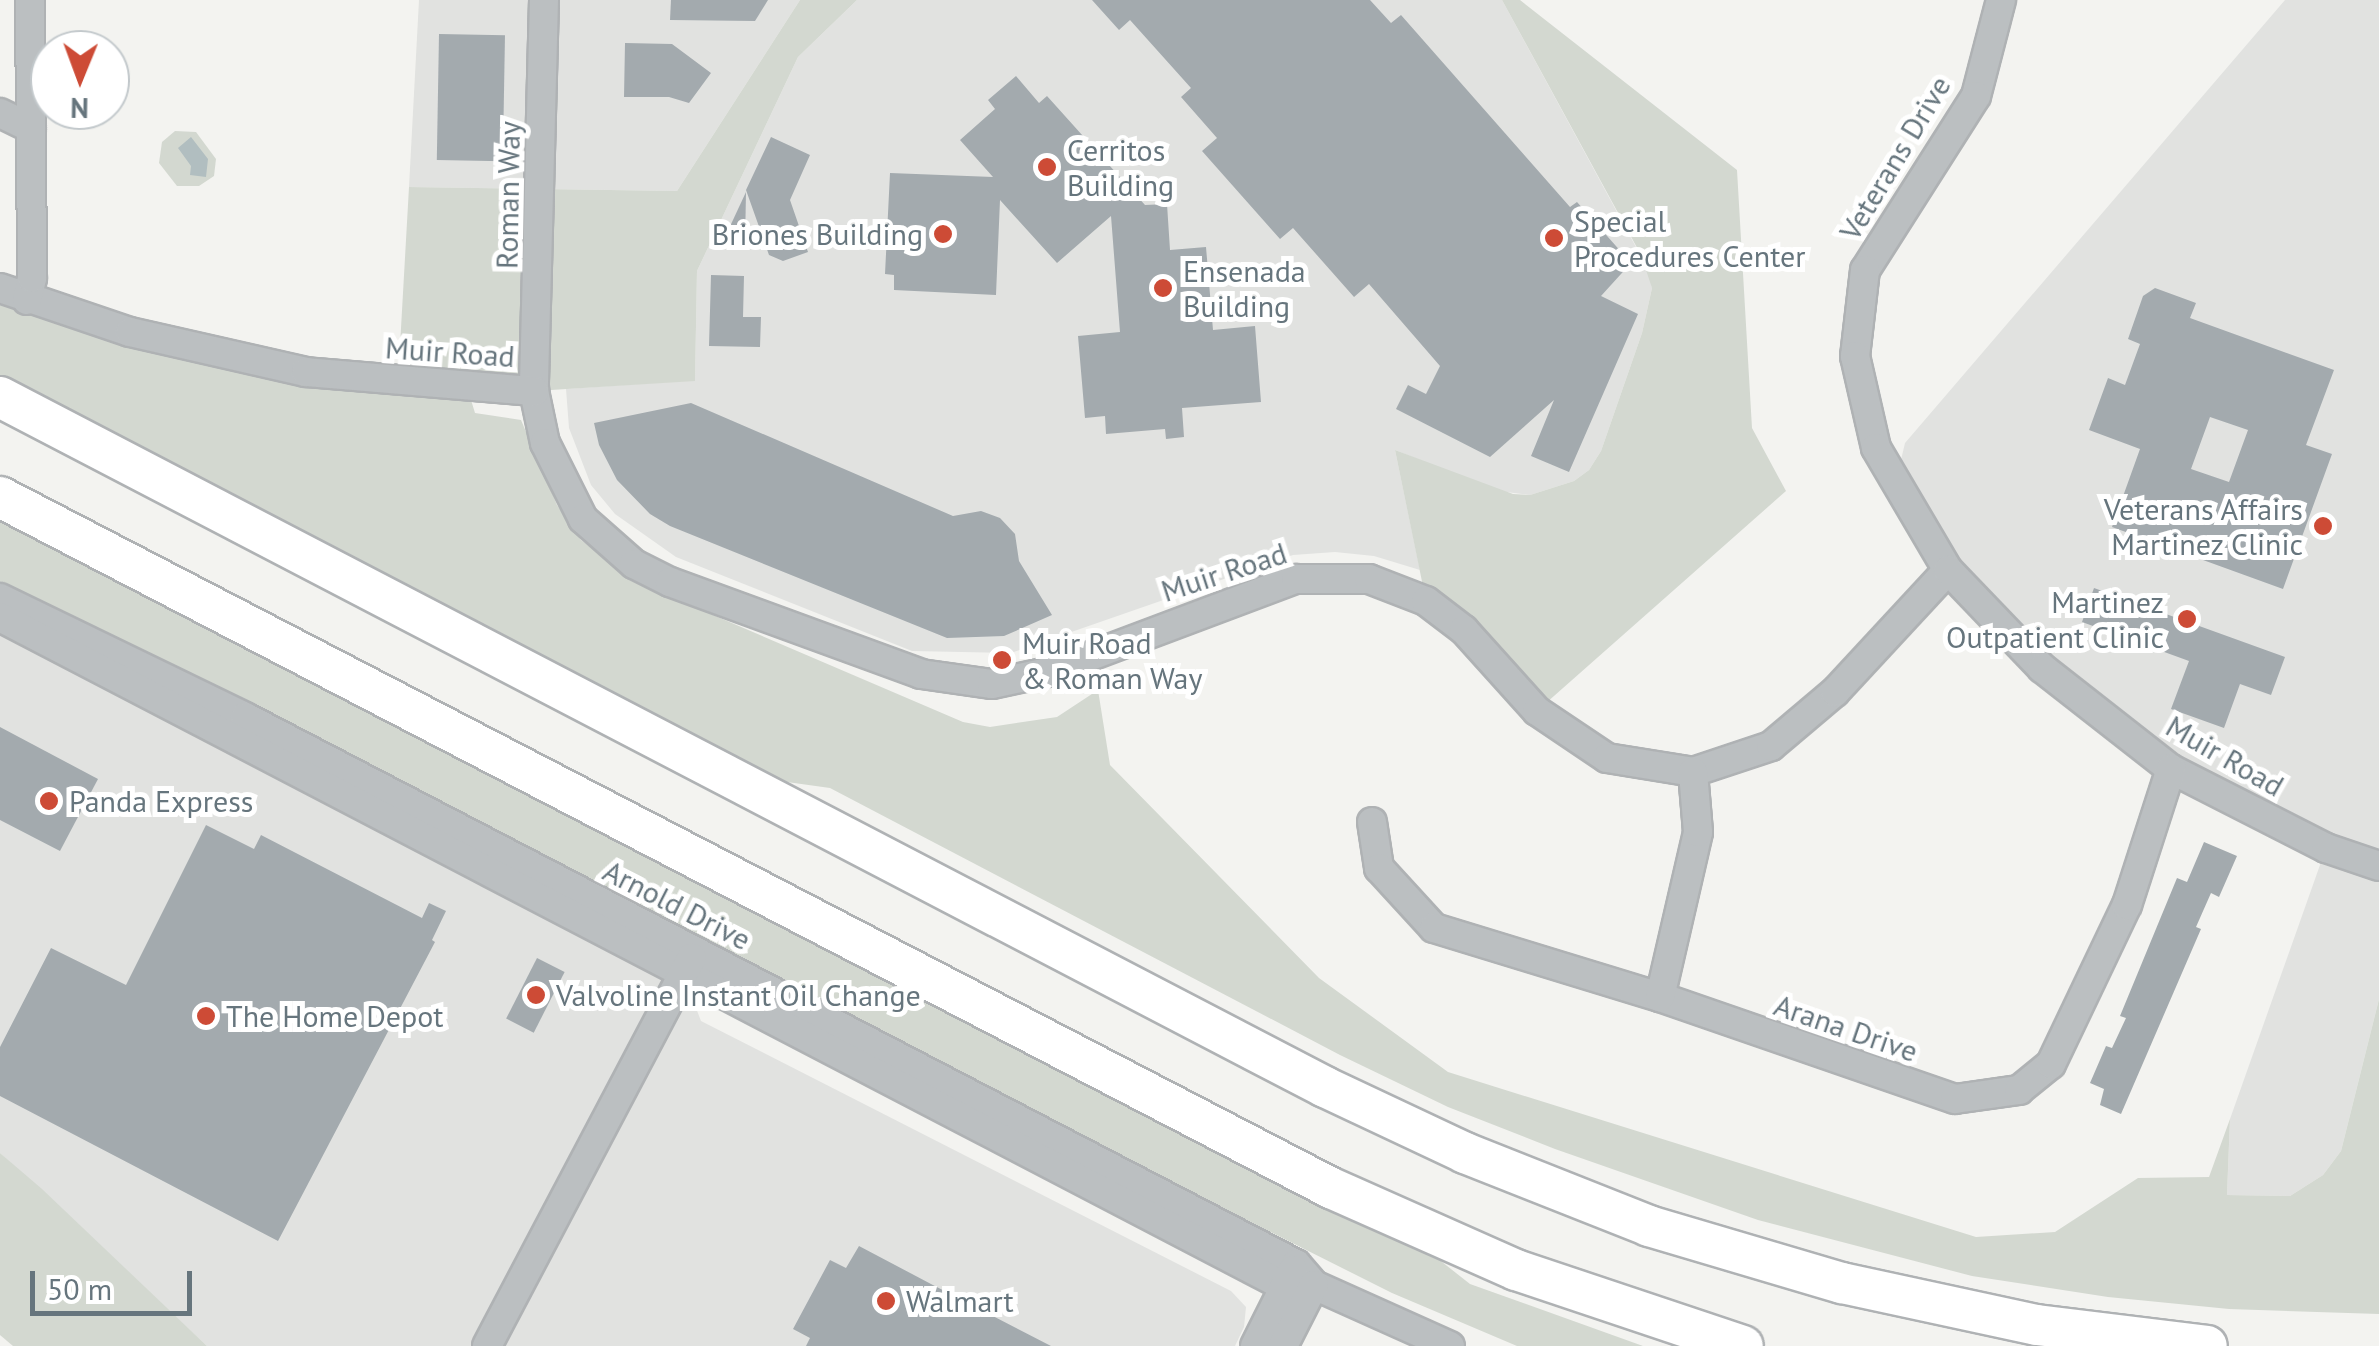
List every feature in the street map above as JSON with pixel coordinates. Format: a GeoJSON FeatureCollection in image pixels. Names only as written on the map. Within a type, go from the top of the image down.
{"type":"FeatureCollection","features":[{"type":"Feature","properties":{"kind":"highway"},"geometry":{"type":"LineString","coordinates":[[0,397],[1297,1072],[1480,1159],[1649,1226],[1842,1283],[2037,1325],[2207,1346]]}},
{"type":"Feature","properties":{"kind":"highway"},"geometry":{"type":"LineString","coordinates":[[0,496],[1330,1188],[1532,1276],[1743,1346]]}},
{"type":"Feature","properties":{"kind":"street"},"geometry":{"type":"LineString","coordinates":[[30,0],[30,30]]}},
{"type":"Feature","properties":{"kind":"street","name":"Roman Way"},"geometry":{"type":"LineString","coordinates":[[534,390],[544,0]]}},
{"type":"Feature","properties":{"kind":"street","name":"Veterans Drive"},"geometry":{"type":"LineString","coordinates":[[1948,570],[1876,448],[1855,356],[1865,270],[1976,96],[2001,0]]}},
{"type":"Feature","properties":{"kind":"street"},"geometry":{"type":"LineString","coordinates":[[0,113],[30,128]]}},
{"type":"Feature","properties":{"kind":"street"},"geometry":{"type":"LineString","coordinates":[[27,300],[32,278],[31,130]]}},
{"type":"Feature","properties":{"kind":"street","name":"Muir Road"},"geometry":{"type":"LineString","coordinates":[[0,288],[130,332],[306,372],[534,390],[545,443],[560,482],[583,518],[634,564],[670,582],[921,674],[980,684],[1024,679],[1296,579],[1369,580],[1426,601],[1464,630],[1537,711],[1607,758],[1692,772],[1771,746],[1835,692],[1948,570],[2042,668],[2171,769],[2326,848],[2379,866]]}},
{"type":"Feature","properties":{"kind":"street","name":"Arnold Drive"},"geometry":{"type":"LineString","coordinates":[[0,598],[245,717],[689,963]]}},
{"type":"Feature","properties":{"kind":"street","name":"Arnold Drive"},"geometry":{"type":"LineString","coordinates":[[0,618],[689,963],[1298,1278],[1450,1346]]}},
{"type":"Feature","properties":{"kind":"street","name":"Arana Drive"},"geometry":{"type":"LineString","coordinates":[[1372,822],[1379,868],[1434,928],[1660,997],[1955,1099],[2019,1090],[2051,1064],[2128,905],[2171,769]]}},
{"type":"Feature","properties":{"kind":"street"},"geometry":{"type":"LineString","coordinates":[[1660,997],[1698,832],[1692,772]]}},
{"type":"Feature","properties":{"kind":"street"},"geometry":{"type":"LineString","coordinates":[[488,1346],[689,963]]}},
{"type":"Feature","properties":{"kind":"street"},"geometry":{"type":"LineString","coordinates":[[1255,1346],[1298,1278]]}},
{"type":"Feature","properties":{"kind":"street"},"geometry":{"type":"LineString","coordinates":[[1283,1346],[1298,1278]]}},
{"type":"Feature","properties":{"kind":"shaded area"},"geometry":{"type":"Polygon","coordinates":[[[419,0],[800,0],[677,191],[409,187],[419,0]]]}},
{"type":"Feature","properties":{"kind":"shaded area"},"geometry":{"type":"Polygon","coordinates":[[[800,0],[857,0],[798,57],[697,271],[695,381],[535,391],[467,387],[475,413],[521,420],[557,505],[581,540],[636,582],[963,722],[990,727],[1057,717],[1098,690],[1110,765],[1319,978],[1448,1072],[1976,1237],[2055,1232],[2138,1178],[2209,1177],[2230,1119],[2227,1195],[2290,1196],[2323,1175],[2341,1151],[2379,999],[2379,1314],[2229,1309],[2108,1297],[1972,1276],[1758,1220],[1555,1149],[1448,1107],[1340,1055],[830,788],[723,773],[0,397],[0,288],[398,381],[409,187],[677,191],[800,0]]]}},
{"type":"Feature","properties":{"kind":"shaded area"},"geometry":{"type":"Polygon","coordinates":[[[857,0],[1502,0],[1649,271],[1652,288],[1642,333],[1601,451],[1589,470],[1574,481],[1530,495],[1498,491],[1395,450],[1420,570],[1374,556],[1335,552],[1293,555],[1011,653],[912,651],[676,557],[615,514],[591,485],[569,428],[566,389],[695,380],[697,271],[798,57],[857,0]]]}},
{"type":"Feature","properties":{"kind":"shaded area"},"geometry":{"type":"Polygon","coordinates":[[[1502,0],[1520,0],[1737,170],[1752,428],[1786,491],[1537,711],[1426,601],[1395,450],[1513,494],[1530,495],[1574,481],[1589,470],[1601,451],[1642,333],[1652,288],[1641,255],[1502,0]]]}},
{"type":"Feature","properties":{"kind":"shaded area","name":"Martinez Outpatient Clinic"},"geometry":{"type":"Polygon","coordinates":[[[2285,0],[2379,0],[2379,999],[2341,1151],[2323,1175],[2290,1196],[2227,1195],[2230,1119],[2326,848],[2171,769],[1948,570],[1896,481],[1905,443],[2285,0]]]}},
{"type":"Feature","properties":{"kind":"shaded area"},"geometry":{"type":"Polygon","coordinates":[[[175,131],[196,132],[216,159],[214,176],[199,186],[177,186],[159,163],[162,142],[175,131]]]}},
{"type":"Feature","properties":{"kind":"shaded area"},"geometry":{"type":"Polygon","coordinates":[[[191,137],[208,159],[206,177],[190,175],[191,166],[178,148],[191,137]]]}},
{"type":"Feature","properties":{"kind":"shaded area"},"geometry":{"type":"Polygon","coordinates":[[[0,497],[1376,1210],[1470,1284],[1643,1346],[1517,1346],[1392,1293],[0,595],[0,497]]]}},
{"type":"Feature","properties":{"kind":"shaded area"},"geometry":{"type":"Polygon","coordinates":[[[0,617],[683,974],[701,1021],[1231,1291],[1246,1307],[1244,1327],[1235,1346],[207,1346],[0,1153],[0,617]]]}},
{"type":"Feature","properties":{"kind":"shaded area"},"geometry":{"type":"Polygon","coordinates":[[[0,1153],[207,1346],[13,1346],[0,1335],[0,1153]]]}},
{"type":"Feature","properties":{"kind":"building"},"geometry":{"type":"Polygon","coordinates":[[[671,0],[768,0],[755,21],[670,20],[671,0]]]}},
{"type":"Feature","properties":{"kind":"building","name":"Special Procedures Center"},"geometry":{"type":"Polygon","coordinates":[[[1092,0],[1370,0],[1391,23],[1401,15],[1570,207],[1577,202],[1631,263],[1601,296],[1638,314],[1569,472],[1531,456],[1554,400],[1490,457],[1396,409],[1408,385],[1426,394],[1440,366],[1369,284],[1354,297],[1293,228],[1280,239],[1202,151],[1217,138],[1181,97],[1191,88],[1130,20],[1119,30],[1092,0]]]}},
{"type":"Feature","properties":{"kind":"building"},"geometry":{"type":"Polygon","coordinates":[[[439,34],[505,35],[503,161],[437,160],[439,34]]]}},
{"type":"Feature","properties":{"kind":"building"},"geometry":{"type":"Polygon","coordinates":[[[625,43],[672,44],[711,73],[689,103],[669,97],[624,97],[625,43]]]}},
{"type":"Feature","properties":{"kind":"building"},"geometry":{"type":"Polygon","coordinates":[[[1016,76],[1039,103],[1047,96],[1145,205],[1167,204],[1170,250],[1206,247],[1213,330],[1255,326],[1261,402],[1182,408],[1184,437],[1166,439],[1165,429],[1106,434],[1105,416],[1085,418],[1078,336],[1120,332],[1111,216],[1057,263],[1000,200],[996,295],[894,290],[894,275],[885,274],[890,173],[993,177],[960,140],[995,109],[988,100],[1016,76]]]}},
{"type":"Feature","properties":{"kind":"building"},"geometry":{"type":"Polygon","coordinates":[[[771,137],[810,155],[790,200],[808,252],[783,261],[769,255],[746,190],[771,137]]]}},
{"type":"Feature","properties":{"kind":"building"},"geometry":{"type":"Polygon","coordinates":[[[746,192],[745,244],[726,235],[746,192]]]}},
{"type":"Feature","properties":{"kind":"building"},"geometry":{"type":"Polygon","coordinates":[[[711,275],[744,276],[743,317],[761,317],[760,347],[709,346],[711,275]]]}},
{"type":"Feature","properties":{"kind":"building"},"geometry":{"type":"Polygon","coordinates":[[[2155,288],[2196,303],[2190,318],[2334,370],[2306,445],[2332,454],[2283,589],[2112,527],[2140,449],[2089,430],[2108,378],[2125,385],[2140,344],[2128,339],[2143,296],[2155,288]],[[2210,417],[2191,469],[2229,482],[2248,430],[2210,417]]]}},
{"type":"Feature","properties":{"kind":"building"},"geometry":{"type":"Polygon","coordinates":[[[691,403],[953,516],[981,511],[1000,518],[1015,534],[1019,561],[1052,615],[1004,636],[947,638],[670,526],[650,514],[617,480],[599,445],[594,423],[691,403]]]}},
{"type":"Feature","properties":{"kind":"building"},"geometry":{"type":"Polygon","coordinates":[[[2094,588],[2285,657],[2271,695],[2240,684],[2224,728],[2171,709],[2189,661],[2082,622],[2094,588]]]}},
{"type":"Feature","properties":{"kind":"building"},"geometry":{"type":"Polygon","coordinates":[[[0,727],[98,779],[60,851],[0,820],[0,727]]]}},
{"type":"Feature","properties":{"kind":"building","name":"The Home Depot"},"geometry":{"type":"Polygon","coordinates":[[[206,825],[254,849],[261,835],[422,918],[429,903],[446,911],[432,940],[435,942],[278,1241],[0,1096],[0,1047],[51,948],[126,985],[206,825]]]}},
{"type":"Feature","properties":{"kind":"building"},"geometry":{"type":"Polygon","coordinates":[[[2204,842],[2237,856],[2219,897],[2211,893],[2196,927],[2201,929],[2121,1114],[2100,1105],[2104,1089],[2090,1083],[2106,1046],[2112,1048],[2126,1018],[2120,1016],[2177,878],[2187,882],[2204,842]]]}},
{"type":"Feature","properties":{"kind":"building","name":"Valvoline Instant Oil Change"},"geometry":{"type":"Polygon","coordinates":[[[537,958],[565,972],[534,1033],[506,1019],[537,958]]]}},
{"type":"Feature","properties":{"kind":"building","name":"Walmart"},"geometry":{"type":"Polygon","coordinates":[[[859,1246],[1051,1346],[806,1346],[810,1338],[793,1329],[830,1260],[846,1268],[859,1246]]]}},
{"type":"Feature","properties":{"kind":"place","name":"Cerritos Building"},"geometry":{"type":"Point","coordinates":[1047,167]}},
{"type":"Feature","properties":{"kind":"place","name":"Briones Building"},"geometry":{"type":"Point","coordinates":[943,234]}},
{"type":"Feature","properties":{"kind":"place","name":"Special Procedures Center"},"geometry":{"type":"Point","coordinates":[1554,238]}},
{"type":"Feature","properties":{"kind":"place","name":"Ensenada Building"},"geometry":{"type":"Point","coordinates":[1163,288]}},
{"type":"Feature","properties":{"kind":"place","name":"Veterans Affairs Martinez Clinic"},"geometry":{"type":"Point","coordinates":[2323,526]}},
{"type":"Feature","properties":{"kind":"place","name":"Martinez Outpatient Clinic"},"geometry":{"type":"Point","coordinates":[2187,619]}},
{"type":"Feature","properties":{"kind":"place","name":"Muir Road & Roman Way"},"geometry":{"type":"Point","coordinates":[1002,660]}},
{"type":"Feature","properties":{"kind":"place","name":"Panda Express"},"geometry":{"type":"Point","coordinates":[49,801]}},
{"type":"Feature","properties":{"kind":"place","name":"Valvoline Instant Oil Change"},"geometry":{"type":"Point","coordinates":[536,995]}},
{"type":"Feature","properties":{"kind":"place","name":"The Home Depot"},"geometry":{"type":"Point","coordinates":[206,1016]}},
{"type":"Feature","properties":{"kind":"place","name":"Walmart"},"geometry":{"type":"Point","coordinates":[886,1301]}}]}
